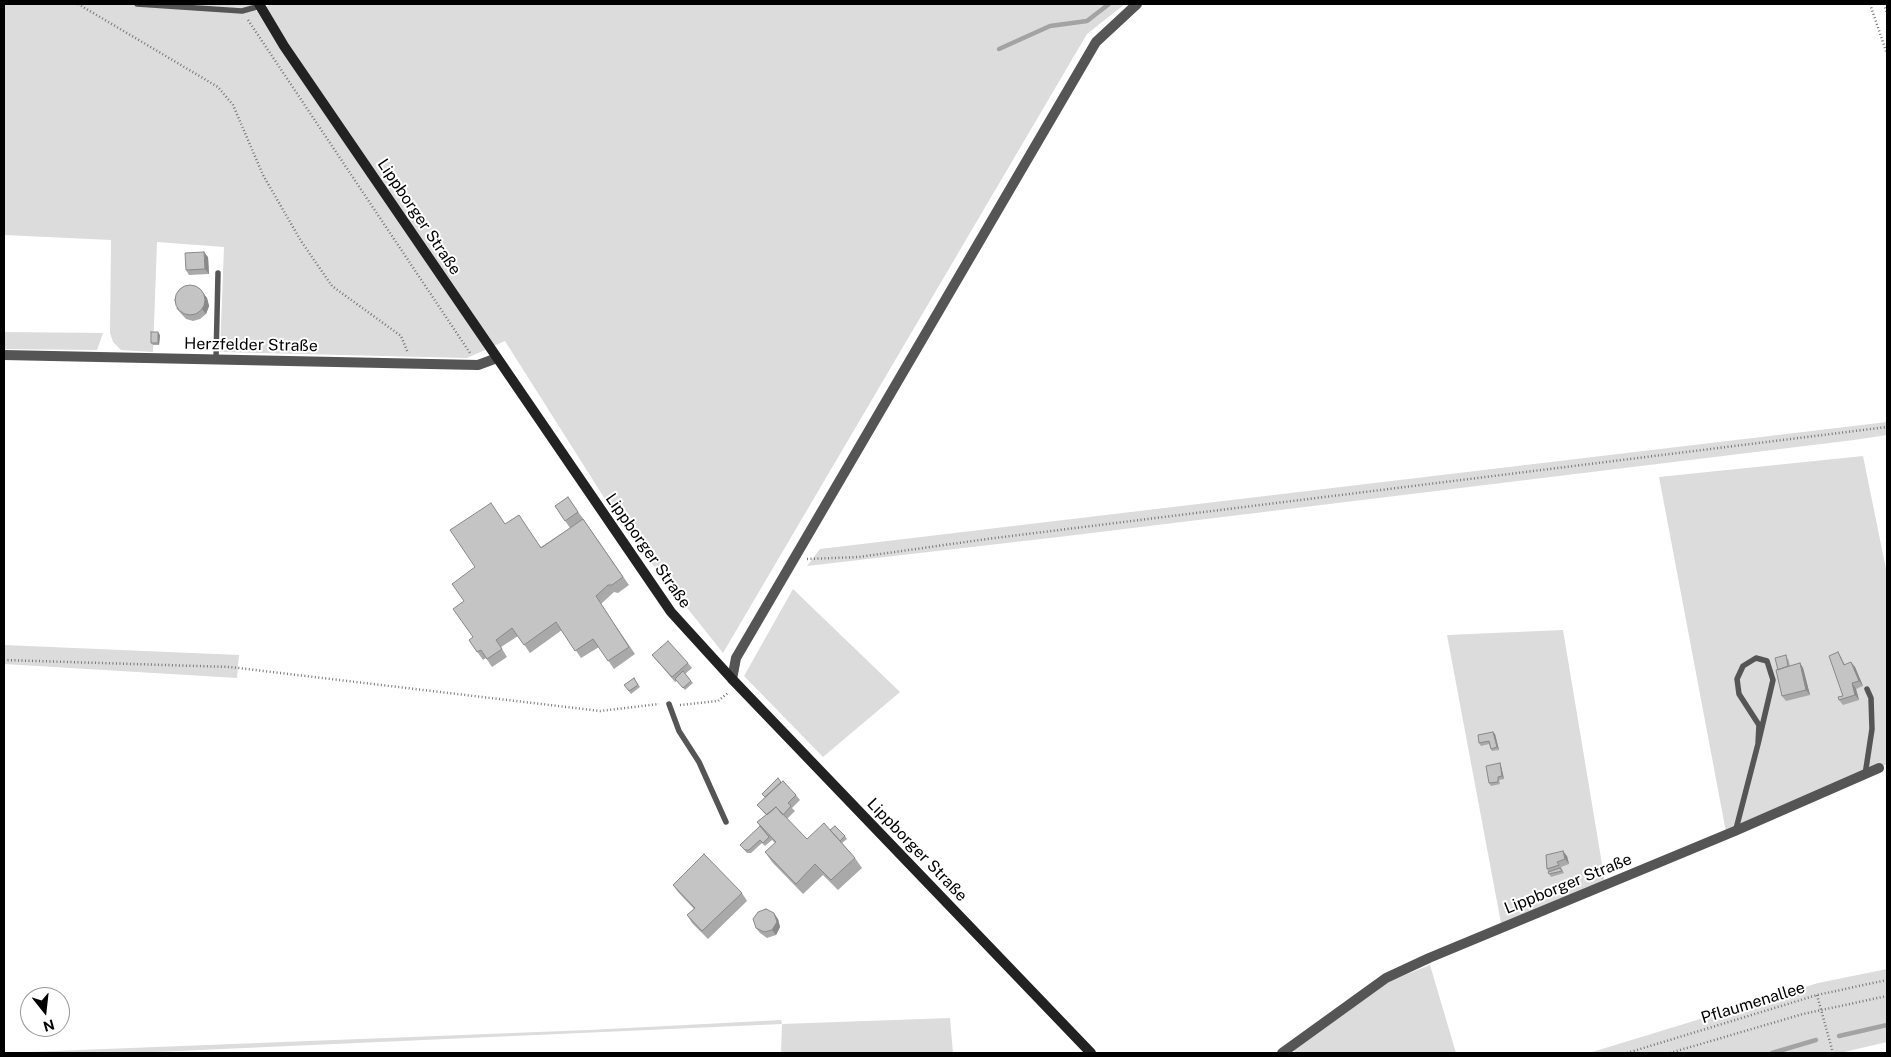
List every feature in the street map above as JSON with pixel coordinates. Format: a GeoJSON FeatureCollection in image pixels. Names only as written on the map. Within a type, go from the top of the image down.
{"type":"FeatureCollection","features":[{"type":"Feature","properties":{"kind":"street"},"geometry":{"type":"LineString","coordinates":[[732,679],[736,658],[1096,42],[1137,4]]}},
{"type":"Feature","properties":{"kind":"street","name":"Lippborger Straße"},"geometry":{"type":"LineString","coordinates":[[259,5],[284,46],[671,612],[732,679],[1091,1053]]}},
{"type":"Feature","properties":{"kind":"street","name":"Herzfelder Straße"},"geometry":{"type":"LineString","coordinates":[[4,354],[478,365],[497,358]]}},
{"type":"Feature","properties":{"kind":"street","name":"Lippborger Straße"},"geometry":{"type":"LineString","coordinates":[[1282,1053],[1386,978],[1429,958],[1735,831],[1879,768]]}},
{"type":"Feature","properties":{"kind":"lane"},"geometry":{"type":"LineString","coordinates":[[137,4],[242,11],[259,5]]}},
{"type":"Feature","properties":{"kind":"lane"},"geometry":{"type":"LineString","coordinates":[[216,359],[218,273]]}},
{"type":"Feature","properties":{"kind":"lane"},"geometry":{"type":"LineString","coordinates":[[1735,831],[1739,826],[1773,680],[1767,661],[1756,658],[1743,666],[1737,679],[1740,694],[1758,726],[1758,744]]}},
{"type":"Feature","properties":{"kind":"lane"},"geometry":{"type":"LineString","coordinates":[[1866,775],[1872,729],[1871,698],[1867,689]]}},
{"type":"Feature","properties":{"kind":"lane"},"geometry":{"type":"LineString","coordinates":[[669,704],[679,731],[699,762],[726,822]]}},
{"type":"Feature","properties":{"kind":"path"},"geometry":{"type":"LineString","coordinates":[[78,4],[218,87],[234,105],[263,175],[301,241],[332,286],[401,336],[413,364]]}},
{"type":"Feature","properties":{"kind":"path"},"geometry":{"type":"LineString","coordinates":[[1870,4],[1887,54]]}},
{"type":"Feature","properties":{"kind":"path"},"geometry":{"type":"LineString","coordinates":[[1884,4],[1887,13]]}},
{"type":"Feature","properties":{"kind":"path"},"geometry":{"type":"LineString","coordinates":[[242,11],[478,365]]}},
{"type":"Feature","properties":{"kind":"path"},"geometry":{"type":"LineString","coordinates":[[797,554],[808,559],[821,560],[860,557],[1887,427]]}},
{"type":"Feature","properties":{"kind":"path"},"geometry":{"type":"LineString","coordinates":[[4,660],[230,668],[600,710],[669,704],[690,705],[718,700],[729,691],[732,679]]}},
{"type":"Feature","properties":{"kind":"path","name":"Pflaumenallee"},"geometry":{"type":"LineString","coordinates":[[1627,1053],[1817,995],[1887,980]]}},
{"type":"Feature","properties":{"kind":"path"},"geometry":{"type":"LineString","coordinates":[[1817,995],[1833,1053]]}},
{"type":"Feature","properties":{"kind":"path"},"geometry":{"type":"LineString","coordinates":[[1670,1053],[1821,1010],[1887,996]]}},
{"type":"Feature","properties":{"kind":"shaded area"},"geometry":{"type":"Polygon","coordinates":[[[4,4],[251,4],[256,11],[272,4],[1125,4],[1087,34],[723,653],[622,526],[505,341],[467,358],[220,352],[224,247],[157,242],[153,352],[121,350],[113,342],[110,333],[111,240],[4,235],[4,4]]]}},
{"type":"Feature","properties":{"kind":"shaded area"},"geometry":{"type":"Polygon","coordinates":[[[4,332],[103,333],[97,350],[4,349],[4,332]]]}},
{"type":"Feature","properties":{"kind":"shaded area"},"geometry":{"type":"Polygon","coordinates":[[[1887,422],[1887,435],[1854,440],[807,566],[820,549],[1887,422]]]}},
{"type":"Feature","properties":{"kind":"shaded area"},"geometry":{"type":"Polygon","coordinates":[[[1863,456],[1887,574],[1887,764],[1726,832],[1659,477],[1863,456]]]}},
{"type":"Feature","properties":{"kind":"shaded area"},"geometry":{"type":"Polygon","coordinates":[[[793,589],[900,692],[823,757],[744,676],[793,589]]]}},
{"type":"Feature","properties":{"kind":"shaded area"},"geometry":{"type":"Polygon","coordinates":[[[1563,630],[1605,882],[1501,923],[1447,635],[1563,630]]]}},
{"type":"Feature","properties":{"kind":"shaded area"},"geometry":{"type":"Polygon","coordinates":[[[4,645],[239,655],[237,678],[4,664],[4,645]]]}},
{"type":"Feature","properties":{"kind":"shaded area"},"geometry":{"type":"Polygon","coordinates":[[[1430,965],[1456,1053],[1296,1053],[1292,1049],[1387,982],[1430,965]]]}},
{"type":"Feature","properties":{"kind":"shaded area"},"geometry":{"type":"Polygon","coordinates":[[[1887,969],[1887,1042],[1840,1053],[1589,1053],[1818,983],[1887,969]]]}},
{"type":"Feature","properties":{"kind":"shaded area"},"geometry":{"type":"Polygon","coordinates":[[[950,1018],[953,1053],[781,1053],[782,1024],[950,1018]]]}},
{"type":"Feature","properties":{"kind":"shaded area"},"geometry":{"type":"Polygon","coordinates":[[[781,1020],[782,1024],[133,1053],[4,1053],[589,1030],[781,1020]]]}},
{"type":"Feature","properties":{"kind":"building"},"geometry":{"type":"Polygon","coordinates":[[[204,252],[205,269],[186,270],[185,253],[204,252]]]}},
{"type":"Feature","properties":{"kind":"building"},"geometry":{"type":"Polygon","coordinates":[[[190,285],[201,289],[205,300],[201,311],[190,315],[179,311],[175,300],[179,289],[190,285]]]}},
{"type":"Feature","properties":{"kind":"building"},"geometry":{"type":"Polygon","coordinates":[[[151,332],[158,332],[158,343],[151,343],[151,332]]]}},
{"type":"Feature","properties":{"kind":"building"},"geometry":{"type":"Polygon","coordinates":[[[568,497],[578,512],[565,521],[555,506],[568,497]]]}},
{"type":"Feature","properties":{"kind":"building"},"geometry":{"type":"Polygon","coordinates":[[[491,503],[505,524],[519,515],[541,548],[583,519],[623,577],[612,585],[608,585],[596,596],[629,647],[608,661],[593,639],[575,651],[556,622],[524,645],[512,628],[496,640],[502,649],[487,659],[481,650],[477,652],[469,640],[473,637],[453,609],[464,601],[452,584],[475,567],[450,530],[491,503]]]}},
{"type":"Feature","properties":{"kind":"building"},"geometry":{"type":"Polygon","coordinates":[[[668,641],[688,663],[672,677],[652,655],[668,641]]]}},
{"type":"Feature","properties":{"kind":"building"},"geometry":{"type":"Polygon","coordinates":[[[1838,652],[1844,665],[1851,662],[1859,681],[1852,683],[1855,695],[1839,700],[1838,697],[1843,696],[1829,656],[1838,652]]]}},
{"type":"Feature","properties":{"kind":"building"},"geometry":{"type":"Polygon","coordinates":[[[1786,655],[1788,666],[1778,670],[1775,658],[1786,655]]]}},
{"type":"Feature","properties":{"kind":"building"},"geometry":{"type":"Polygon","coordinates":[[[1800,663],[1806,690],[1782,696],[1776,670],[1800,663]]]}},
{"type":"Feature","properties":{"kind":"building"},"geometry":{"type":"Polygon","coordinates":[[[683,671],[691,681],[683,688],[675,679],[683,671]]]}},
{"type":"Feature","properties":{"kind":"building"},"geometry":{"type":"Polygon","coordinates":[[[634,678],[638,685],[629,691],[624,685],[634,678]]]}},
{"type":"Feature","properties":{"kind":"building"},"geometry":{"type":"Polygon","coordinates":[[[1493,732],[1497,747],[1491,749],[1489,741],[1479,743],[1478,735],[1493,732]]]}},
{"type":"Feature","properties":{"kind":"building"},"geometry":{"type":"Polygon","coordinates":[[[1500,763],[1502,776],[1498,777],[1498,782],[1489,783],[1486,766],[1500,763]]]}},
{"type":"Feature","properties":{"kind":"building"},"geometry":{"type":"Polygon","coordinates":[[[778,778],[781,782],[765,797],[762,794],[778,778]]]}},
{"type":"Feature","properties":{"kind":"building"},"geometry":{"type":"Polygon","coordinates":[[[783,781],[796,795],[788,803],[791,806],[783,815],[776,807],[767,815],[757,805],[783,781]]]}},
{"type":"Feature","properties":{"kind":"building"},"geometry":{"type":"Polygon","coordinates":[[[776,807],[807,839],[824,823],[855,858],[831,880],[815,864],[796,884],[765,852],[776,842],[757,822],[776,807]]]}},
{"type":"Feature","properties":{"kind":"building"},"geometry":{"type":"Polygon","coordinates":[[[760,826],[769,837],[763,843],[760,840],[749,850],[745,850],[740,845],[760,826]]]}},
{"type":"Feature","properties":{"kind":"building"},"geometry":{"type":"Polygon","coordinates":[[[835,826],[845,836],[840,841],[830,830],[835,826]]]}},
{"type":"Feature","properties":{"kind":"building"},"geometry":{"type":"Polygon","coordinates":[[[1563,851],[1565,859],[1557,862],[1559,865],[1547,869],[1546,855],[1563,851]]]}},
{"type":"Feature","properties":{"kind":"building"},"geometry":{"type":"Polygon","coordinates":[[[704,854],[742,893],[702,931],[687,915],[695,908],[673,885],[704,854]]]}},
{"type":"Feature","properties":{"kind":"building"},"geometry":{"type":"Polygon","coordinates":[[[1560,868],[1562,871],[1549,874],[1548,872],[1560,868]]]}},
{"type":"Feature","properties":{"kind":"building"},"geometry":{"type":"Polygon","coordinates":[[[766,909],[774,913],[777,922],[772,930],[764,932],[756,928],[753,919],[758,912],[766,909]]]}},
{"type":"Feature","properties":{"kind":"waterway"},"geometry":{"type":"LineString","coordinates":[[999,49],[1050,26],[1087,21],[1109,4]]}},
{"type":"Feature","properties":{"kind":"waterway"},"geometry":{"type":"LineString","coordinates":[[1839,1036],[1887,1025]]}},
{"type":"Feature","properties":{"kind":"waterway"},"geometry":{"type":"LineString","coordinates":[[1772,1053],[1816,1040]]}}]}
